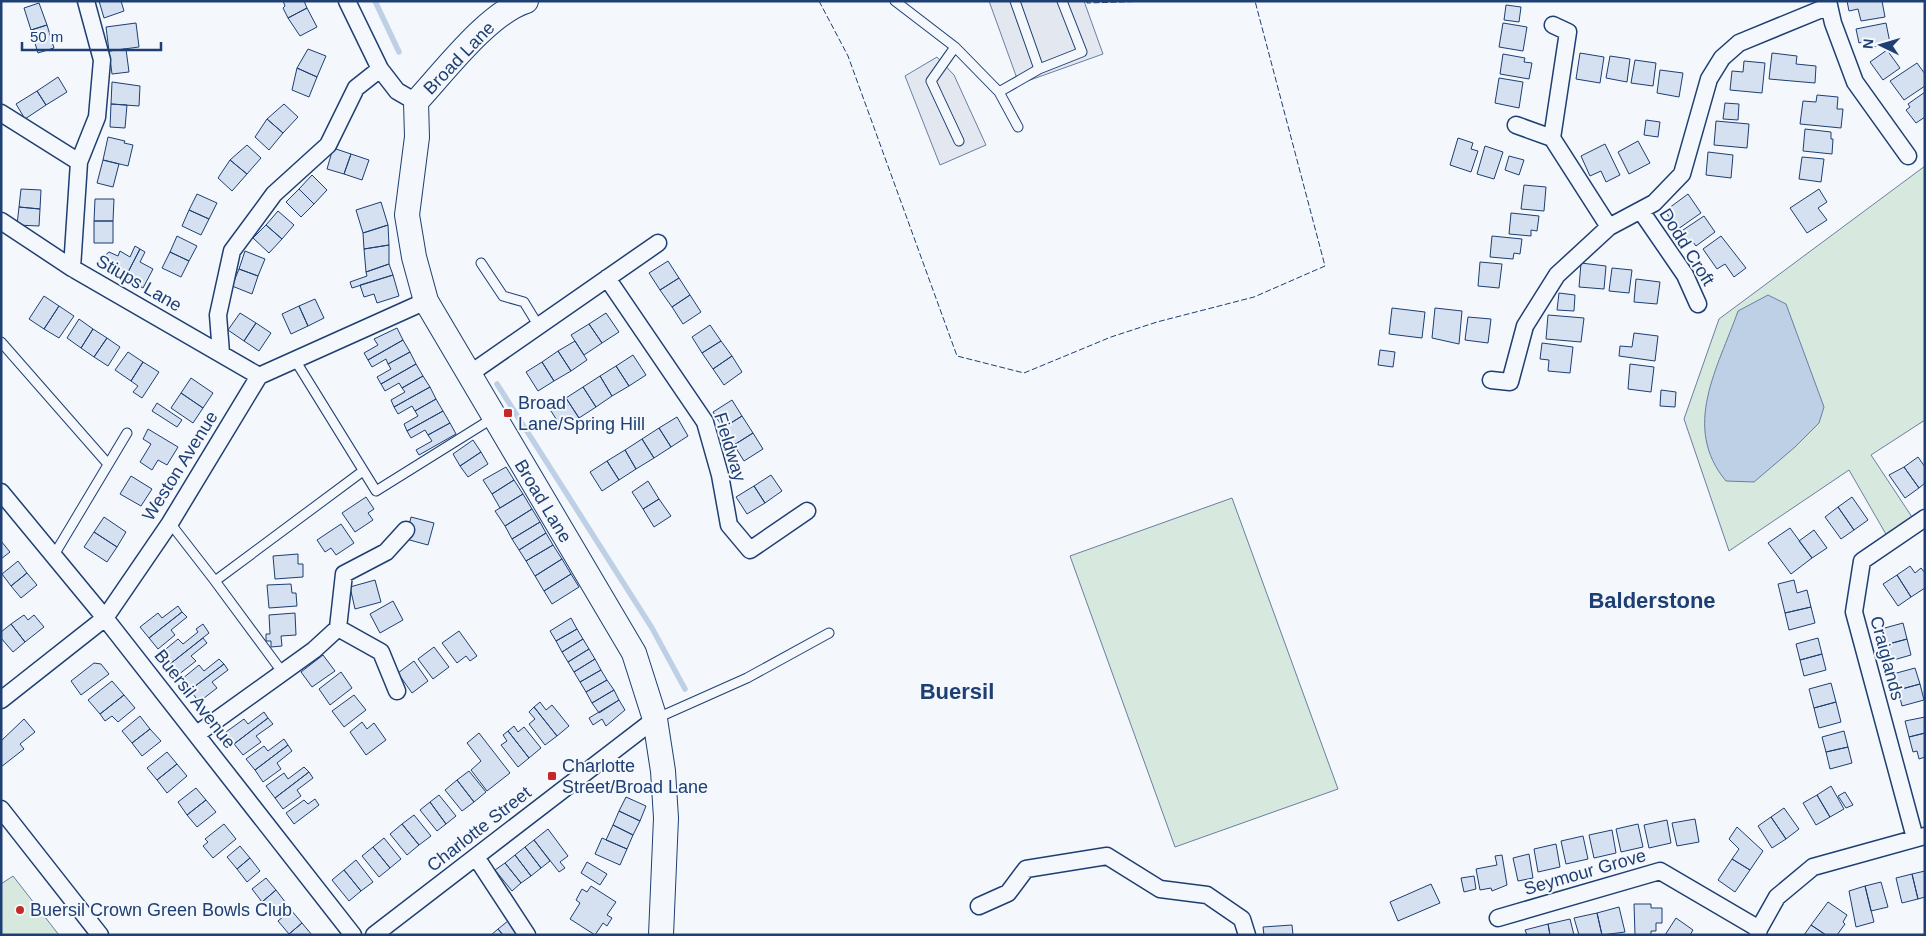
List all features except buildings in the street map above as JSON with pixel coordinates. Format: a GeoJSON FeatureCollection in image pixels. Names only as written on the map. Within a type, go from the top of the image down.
{"type":"FeatureCollection","features":[{"type":"Feature","properties":{"kind":"main road","name":"Broad Lane"},"geometry":{"type":"LineString","coordinates":[[526,1],[517,4],[487,25],[416,102],[417,137],[407,215],[414,257],[426,301],[493,418],[634,653],[655,719],[663,771],[666,818],[661,935]]}},
{"type":"Feature","properties":{"kind":"street"},"geometry":{"type":"LineString","coordinates":[[72,268],[79,162],[97,117],[102,60],[86,1]]}},
{"type":"Feature","properties":{"kind":"street"},"geometry":{"type":"LineString","coordinates":[[347,1],[380,69],[397,91],[416,102]]}},
{"type":"Feature","properties":{"kind":"street"},"geometry":{"type":"LineString","coordinates":[[1491,380],[1510,382],[1525,326],[1557,275],[1609,227],[1654,203],[1682,174],[1709,79],[1722,58],[1739,43],[1829,4],[1833,23],[1855,82],[1908,156]]}},
{"type":"Feature","properties":{"kind":"street"},"geometry":{"type":"LineString","coordinates":[[1552,138],[1574,30],[1553,25]]}},
{"type":"Feature","properties":{"kind":"street"},"geometry":{"type":"LineString","coordinates":[[221,353],[218,315],[232,251],[274,194],[328,145],[356,88],[380,69]]}},
{"type":"Feature","properties":{"kind":"street"},"geometry":{"type":"LineString","coordinates":[[1,113],[79,162]]}},
{"type":"Feature","properties":{"kind":"street"},"geometry":{"type":"LineString","coordinates":[[1516,125],[1552,138],[1609,227]]}},
{"type":"Feature","properties":{"kind":"street","name":"Dodd Croft"},"geometry":{"type":"LineString","coordinates":[[1641,211],[1685,275],[1698,304]]}},
{"type":"Feature","properties":{"kind":"street","name":"Stiups Lane"},"geometry":{"type":"LineString","coordinates":[[1,221],[72,268],[259,376]]}},
{"type":"Feature","properties":{"kind":"street"},"geometry":{"type":"LineString","coordinates":[[468,375],[658,243]]}},
{"type":"Feature","properties":{"kind":"street","name":"Fieldway"},"geometry":{"type":"LineString","coordinates":[[607,278],[705,422],[720,475],[729,525],[750,550],[807,511]]}},
{"type":"Feature","properties":{"kind":"street"},"geometry":{"type":"LineString","coordinates":[[259,376],[426,301]]}},
{"type":"Feature","properties":{"kind":"street","name":"Weston Avenue"},"geometry":{"type":"LineString","coordinates":[[1,700],[106,618],[170,523],[259,376]]}},
{"type":"Feature","properties":{"kind":"street","name":"Buersil Avenue"},"geometry":{"type":"LineString","coordinates":[[1,492],[106,618],[353,935]]}},
{"type":"Feature","properties":{"kind":"street","name":"Craiglands"},"geometry":{"type":"LineString","coordinates":[[1758,932],[1777,897],[1813,867],[1920,837],[1854,612],[1862,561],[1925,518]]}},
{"type":"Feature","properties":{"kind":"street"},"geometry":{"type":"LineString","coordinates":[[197,734],[314,650],[338,628],[344,574],[386,552],[406,530]]}},
{"type":"Feature","properties":{"kind":"street"},"geometry":{"type":"LineString","coordinates":[[338,628],[381,652],[397,691]]}},
{"type":"Feature","properties":{"kind":"street","name":"Charlotte Street"},"geometry":{"type":"LineString","coordinates":[[374,935],[655,719]]}},
{"type":"Feature","properties":{"kind":"street"},"geometry":{"type":"LineString","coordinates":[[1,809],[100,935]]}},
{"type":"Feature","properties":{"kind":"street"},"geometry":{"type":"LineString","coordinates":[[979,906],[1008,893],[1026,869],[1107,856],[1160,888],[1207,895],[1242,919],[1248,935]]}},
{"type":"Feature","properties":{"kind":"street"},"geometry":{"type":"LineString","coordinates":[[476,857],[528,935]]}},
{"type":"Feature","properties":{"kind":"street","name":"Seymour Grove"},"geometry":{"type":"LineString","coordinates":[[1498,918],[1660,871],[1758,932]]}},
{"type":"Feature","properties":{"kind":"lane"},"geometry":{"type":"LineString","coordinates":[[895,1],[955,47],[999,92],[1018,127]]}},
{"type":"Feature","properties":{"kind":"lane"},"geometry":{"type":"LineString","coordinates":[[1015,1],[1039,69]]}},
{"type":"Feature","properties":{"kind":"lane"},"geometry":{"type":"LineString","coordinates":[[999,92],[1039,69],[1082,52],[1062,1]]}},
{"type":"Feature","properties":{"kind":"lane"},"geometry":{"type":"LineString","coordinates":[[955,47],[931,81],[959,141]]}},
{"type":"Feature","properties":{"kind":"lane"},"geometry":{"type":"LineString","coordinates":[[482,263],[503,296],[524,302],[538,325]]}},
{"type":"Feature","properties":{"kind":"lane"},"geometry":{"type":"LineString","coordinates":[[1,342],[108,464]]}},
{"type":"Feature","properties":{"kind":"lane"},"geometry":{"type":"LineString","coordinates":[[294,360],[376,491],[493,418]]}},
{"type":"Feature","properties":{"kind":"lane"},"geometry":{"type":"LineString","coordinates":[[54,556],[127,433]]}},
{"type":"Feature","properties":{"kind":"lane"},"geometry":{"type":"LineString","coordinates":[[215,581],[363,471]]}},
{"type":"Feature","properties":{"kind":"lane"},"geometry":{"type":"LineString","coordinates":[[170,523],[283,672]]}},
{"type":"Feature","properties":{"kind":"lane"},"geometry":{"type":"LineString","coordinates":[[655,719],[747,678],[829,633]]}},
{"type":"Feature","properties":{"kind":"shaded area"},"geometry":{"type":"Polygon","coordinates":[[[989,1],[1084,1],[1103,54],[1019,84],[989,1]]]}},
{"type":"Feature","properties":{"kind":"shaded area"},"geometry":{"type":"Polygon","coordinates":[[[937,57],[954,75],[986,145],[940,165],[905,76],[937,57]]]}},
{"type":"Feature","properties":{"kind":"shaded area"},"geometry":{"type":"Polygon","coordinates":[[[1925,166],[1925,420],[1871,455],[1912,517],[1887,536],[1849,470],[1729,551],[1684,419],[1719,319],[1925,166]]]}},
{"type":"Feature","properties":{"kind":"shaded area"},"geometry":{"type":"Polygon","coordinates":[[[1232,498],[1338,789],[1175,847],[1070,556],[1232,498]]]}},
{"type":"Feature","properties":{"kind":"shaded area","name":"Buersil Crown Green Bowls Club"},"geometry":{"type":"Polygon","coordinates":[[[13,876],[59,935],[1,935],[1,884],[13,876]]]}},
{"type":"Feature","properties":{"kind":"water"},"geometry":{"type":"Polygon","coordinates":[[[1768,295],[1786,304],[1824,407],[1819,423],[1795,447],[1754,482],[1726,481],[1713,461],[1706,440],[1705,419],[1708,397],[1738,311],[1768,295]]]}},
{"type":"Feature","properties":{"kind":"waterway"},"geometry":{"type":"LineString","coordinates":[[375,1],[399,52]]}},
{"type":"Feature","properties":{"kind":"waterway"},"geometry":{"type":"LineString","coordinates":[[497,384],[652,628],[685,689]]}},
{"type":"Feature","properties":{"kind":"fence"},"geometry":{"type":"LineString","coordinates":[[819,1],[848,56],[957,356],[1024,373],[1111,337],[1157,322],[1254,297],[1325,266],[1255,1]]}},
{"type":"Feature","properties":{"kind":"fence"},"geometry":{"type":"LineString","coordinates":[[1087,1],[1087,3],[1153,1]]}},
{"type":"Feature","properties":{"kind":"place","name":"Broad Lane/Spring Hill"},"geometry":{"type":"Point","coordinates":[508,413]}},
{"type":"Feature","properties":{"kind":"place","name":"Charlotte Street/Broad Lane"},"geometry":{"type":"Point","coordinates":[552,776]}},
{"type":"Feature","properties":{"kind":"place","name":"Buersil Crown Green Bowls Club"},"geometry":{"type":"Point","coordinates":[20,910]}},
{"type":"Feature","properties":{"kind":"district","name":"Balderstone"},"geometry":{"type":"Point","coordinates":[1652,600]}},
{"type":"Feature","properties":{"kind":"district","name":"Buersil"},"geometry":{"type":"Point","coordinates":[957,691]}}]}
